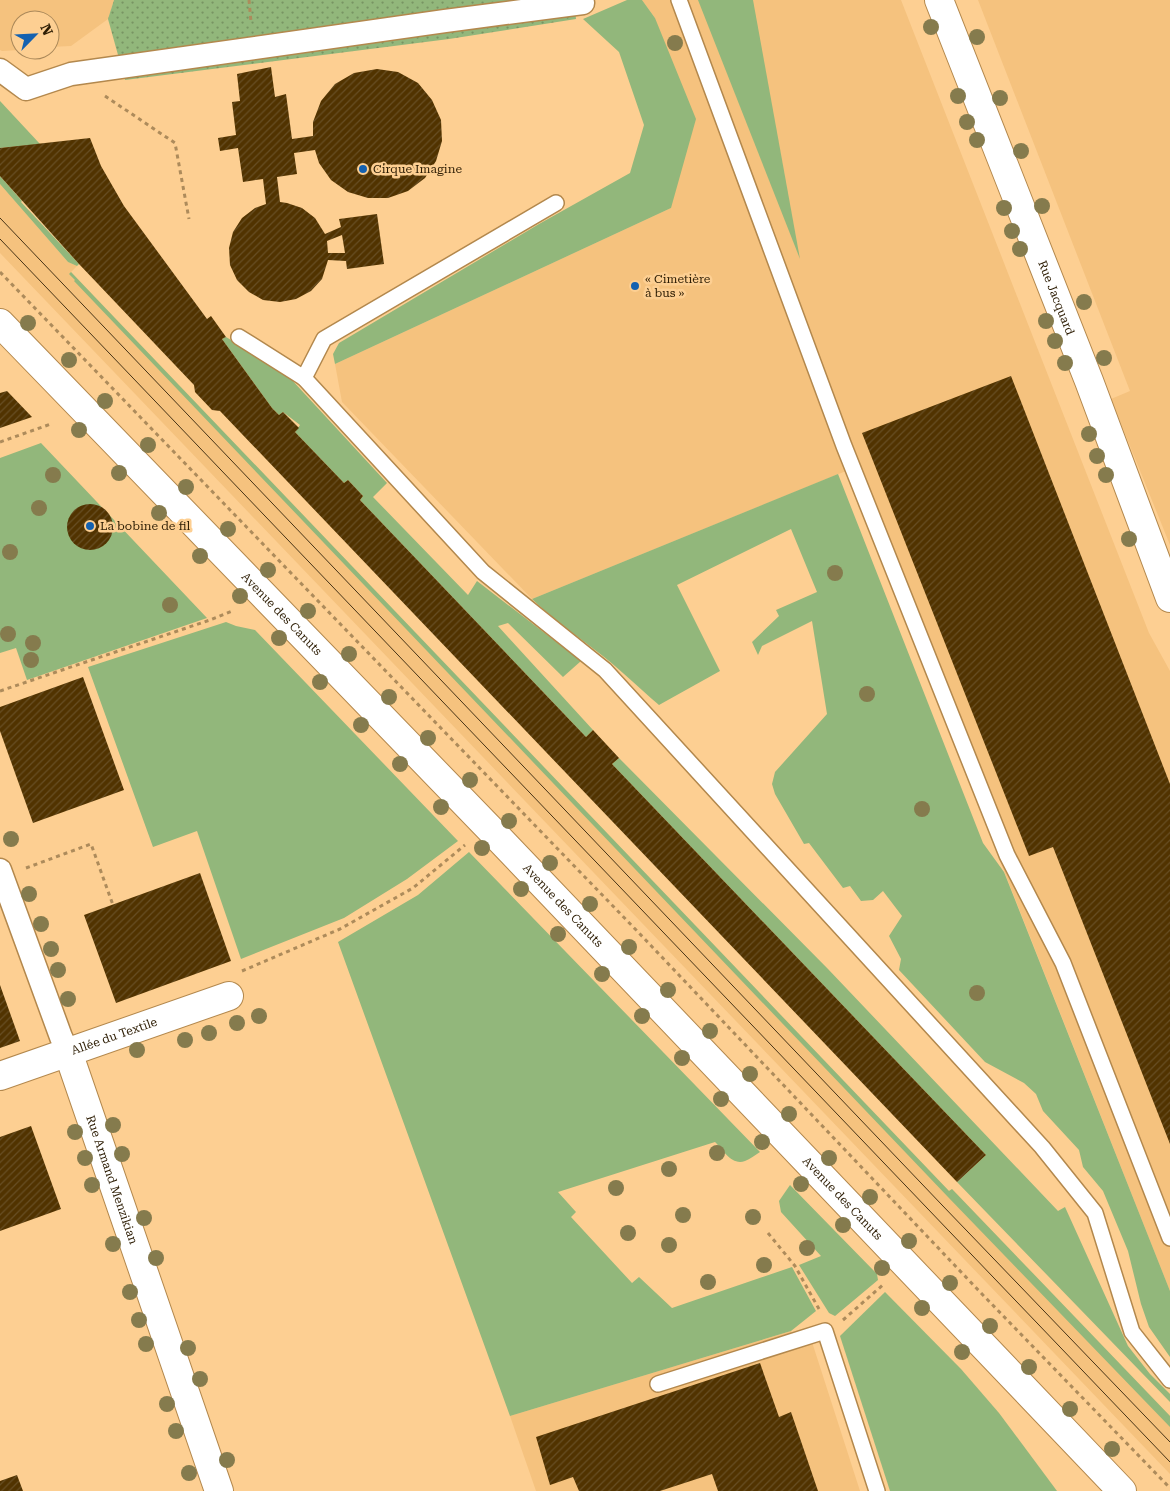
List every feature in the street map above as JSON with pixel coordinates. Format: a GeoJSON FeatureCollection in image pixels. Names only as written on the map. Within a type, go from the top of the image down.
{"type":"FeatureCollection","features":[{"type":"Feature","properties":{"kind":"street","name":"Rue Jacquard"},"geometry":{"type":"LineString","coordinates":[[939,0],[1089,381],[1170,598]]}},
{"type":"Feature","properties":{"kind":"street"},"geometry":{"type":"LineString","coordinates":[[0,70],[26,89],[71,74],[582,3]]}},
{"type":"Feature","properties":{"kind":"street","name":"Avenue des Canuts"},"geometry":{"type":"LineString","coordinates":[[0,322],[495,834],[1122,1491]]}},
{"type":"Feature","properties":{"kind":"street","name":"Rue Armand Menzikian"},"geometry":{"type":"LineString","coordinates":[[1,873],[68,1052],[219,1491]]}},
{"type":"Feature","properties":{"kind":"street","name":"Allée du Textile"},"geometry":{"type":"LineString","coordinates":[[0,1076],[229,996]]}},
{"type":"Feature","properties":{"kind":"lane"},"geometry":{"type":"LineString","coordinates":[[679,0],[844,446],[1007,855],[1064,963],[1170,1238]]}},
{"type":"Feature","properties":{"kind":"lane"},"geometry":{"type":"LineString","coordinates":[[304,378],[324,339],[556,203]]}},
{"type":"Feature","properties":{"kind":"lane"},"geometry":{"type":"LineString","coordinates":[[239,337],[304,378],[483,572],[605,670],[1042,1147],[1095,1214],[1132,1332],[1170,1380]]}},
{"type":"Feature","properties":{"kind":"lane"},"geometry":{"type":"LineString","coordinates":[[658,1384],[825,1331],[877,1491]]}},
{"type":"Feature","properties":{"kind":"path"},"geometry":{"type":"LineString","coordinates":[[71,74],[175,143],[189,219]]}},
{"type":"Feature","properties":{"kind":"path"},"geometry":{"type":"LineString","coordinates":[[0,272],[639,933],[981,1293],[1170,1488]]}},
{"type":"Feature","properties":{"kind":"path"},"geometry":{"type":"LineString","coordinates":[[0,442],[51,424]]}},
{"type":"Feature","properties":{"kind":"path"},"geometry":{"type":"LineString","coordinates":[[0,691],[232,611]]}},
{"type":"Feature","properties":{"kind":"path"},"geometry":{"type":"LineString","coordinates":[[1,873],[91,844],[113,904]]}},
{"type":"Feature","properties":{"kind":"path"},"geometry":{"type":"LineString","coordinates":[[229,996],[240,972],[340,929],[413,888],[466,844]]}},
{"type":"Feature","properties":{"kind":"path"},"geometry":{"type":"LineString","coordinates":[[768,1234],[795,1266],[819,1309],[825,1331],[836,1327],[886,1282]]}},
{"type":"Feature","properties":{"kind":"shaded area"},"geometry":{"type":"Polygon","coordinates":[[[0,0],[114,0],[108,19],[71,46],[60,47],[60,10],[10,10],[10,51],[0,50],[0,0]]]}},
{"type":"Feature","properties":{"kind":"shaded area"},"geometry":{"type":"Polygon","coordinates":[[[642,0],[901,0],[1149,633],[1170,671],[1170,1291],[846,471],[532,599],[342,402],[335,364],[671,208],[655,18],[642,0]]]}},
{"type":"Feature","properties":{"kind":"shaded area"},"geometry":{"type":"Polygon","coordinates":[[[978,0],[1170,0],[1170,545],[1111,399],[1130,391],[978,0]]]}},
{"type":"Feature","properties":{"kind":"shaded area"},"geometry":{"type":"Polygon","coordinates":[[[0,184],[68,262],[77,266],[71,272],[949,1191],[952,1189],[1170,1416],[1170,1474],[0,253],[0,184]]]}},
{"type":"Feature","properties":{"kind":"shaded area"},"geometry":{"type":"Polygon","coordinates":[[[791,1331],[797,1346],[812,1342],[860,1491],[536,1491],[510,1416],[791,1331]]]}},
{"type":"Feature","properties":{"kind":"green space"},"geometry":{"type":"Polygon","coordinates":[[[114,0],[574,0],[576,19],[449,39],[125,80],[108,19],[114,0]]]}},
{"type":"Feature","properties":{"kind":"green space"},"geometry":{"type":"Polygon","coordinates":[[[627,0],[642,0],[655,18],[696,119],[671,208],[335,364],[333,354],[339,343],[539,224],[630,173],[644,125],[619,52],[583,19],[627,0]]]}},
{"type":"Feature","properties":{"kind":"green space"},"geometry":{"type":"Polygon","coordinates":[[[698,0],[753,0],[800,259],[698,0]]]}},
{"type":"Feature","properties":{"kind":"green space"},"geometry":{"type":"Polygon","coordinates":[[[0,101],[40,144],[0,148],[0,101]]]}},
{"type":"Feature","properties":{"kind":"green space"},"geometry":{"type":"Polygon","coordinates":[[[0,176],[21,202],[79,264],[77,266],[68,262],[0,184],[0,176]]]}},
{"type":"Feature","properties":{"kind":"green space"},"geometry":{"type":"Polygon","coordinates":[[[71,272],[949,1191],[952,1189],[1170,1416],[1170,1427],[74,281],[69,274],[71,272]]]}},
{"type":"Feature","properties":{"kind":"green space"},"geometry":{"type":"Polygon","coordinates":[[[226,337],[268,362],[291,379],[387,483],[373,497],[468,595],[477,581],[581,661],[563,677],[508,623],[498,626],[593,730],[586,737],[360,500],[363,496],[348,480],[344,483],[295,432],[300,425],[283,412],[279,415],[272,408],[222,339],[226,337]]]}},
{"type":"Feature","properties":{"kind":"green space"},"geometry":{"type":"Polygon","coordinates":[[[41,443],[207,618],[27,680],[16,648],[0,653],[0,458],[41,443]]]}},
{"type":"Feature","properties":{"kind":"green space"},"geometry":{"type":"Polygon","coordinates":[[[838,474],[983,843],[1004,872],[1170,1291],[1170,1357],[1149,1327],[1141,1304],[1128,1251],[1103,1191],[1083,1167],[1079,1150],[1043,1111],[1036,1094],[1024,1083],[985,1062],[899,970],[901,959],[889,936],[902,916],[883,891],[873,900],[861,901],[850,886],[843,888],[809,843],[804,844],[775,794],[772,784],[775,772],[827,714],[812,621],[762,646],[758,655],[752,642],[779,616],[776,610],[817,592],[791,529],[677,585],[720,671],[659,705],[612,663],[532,599],[838,474]]]}},
{"type":"Feature","properties":{"kind":"green space"},"geometry":{"type":"Polygon","coordinates":[[[226,622],[255,630],[458,841],[407,879],[344,918],[241,959],[197,831],[153,847],[88,667],[226,622]]]}},
{"type":"Feature","properties":{"kind":"green space"},"geometry":{"type":"Polygon","coordinates":[[[619,758],[828,969],[1058,1211],[1065,1207],[1128,1346],[1150,1374],[1170,1394],[1170,1402],[957,1182],[986,1155],[612,764],[619,758]]]}},
{"type":"Feature","properties":{"kind":"green space"},"geometry":{"type":"Polygon","coordinates":[[[469,852],[760,1152],[740,1162],[728,1156],[715,1142],[558,1192],[576,1212],[571,1217],[632,1283],[639,1277],[672,1308],[792,1267],[816,1311],[791,1331],[510,1416],[338,942],[418,895],[469,852]]]}},
{"type":"Feature","properties":{"kind":"green space"},"geometry":{"type":"Polygon","coordinates":[[[790,1185],[877,1274],[878,1280],[835,1316],[829,1313],[799,1265],[821,1256],[781,1212],[779,1201],[790,1185]]]}},
{"type":"Feature","properties":{"kind":"green space"},"geometry":{"type":"Polygon","coordinates":[[[885,1292],[961,1369],[999,1413],[1057,1491],[890,1491],[840,1336],[885,1292]]]}},
{"type":"Feature","properties":{"kind":"building"},"geometry":{"type":"Polygon","coordinates":[[[271,67],[275,97],[286,94],[292,139],[313,136],[313,122],[321,101],[335,84],[354,73],[377,69],[398,72],[418,83],[432,100],[441,120],[442,141],[436,161],[425,178],[408,191],[388,198],[368,198],[348,192],[331,180],[319,163],[315,150],[294,153],[297,174],[277,177],[280,202],[302,208],[315,218],[325,234],[341,227],[339,219],[377,214],[384,264],[347,269],[346,261],[328,260],[322,279],[311,291],[296,299],[280,302],[263,300],[249,292],[237,280],[230,265],[229,248],[233,232],[242,218],[255,208],[266,204],[263,179],[243,182],[238,148],[220,151],[218,138],[236,135],[232,102],[240,101],[237,74],[271,67]],[[342,235],[327,241],[328,253],[345,253],[342,235]]]}},
{"type":"Feature","properties":{"kind":"building"},"geometry":{"type":"Polygon","coordinates":[[[90,138],[101,166],[124,206],[207,319],[211,316],[226,337],[222,339],[272,408],[279,415],[283,412],[299,428],[295,432],[344,483],[348,480],[363,496],[360,500],[586,737],[593,730],[619,758],[612,764],[986,1155],[957,1182],[220,411],[212,410],[195,392],[194,385],[79,264],[0,176],[0,148],[90,138]]]}},
{"type":"Feature","properties":{"kind":"building"},"geometry":{"type":"Polygon","coordinates":[[[1011,376],[1170,784],[1170,1144],[1053,847],[1029,856],[862,433],[1011,376]]]}},
{"type":"Feature","properties":{"kind":"building"},"geometry":{"type":"Polygon","coordinates":[[[7,391],[32,417],[0,428],[0,393],[7,391]]]}},
{"type":"Feature","properties":{"kind":"building","name":"La bobine de fil"},"geometry":{"type":"Polygon","coordinates":[[[85,504],[95,504],[109,514],[113,527],[109,540],[103,546],[95,550],[85,550],[71,540],[67,532],[67,522],[77,508],[85,504]]]}},
{"type":"Feature","properties":{"kind":"building"},"geometry":{"type":"Polygon","coordinates":[[[83,677],[124,790],[33,823],[0,731],[0,707],[83,677]]]}},
{"type":"Feature","properties":{"kind":"building"},"geometry":{"type":"Polygon","coordinates":[[[200,873],[231,961],[116,1003],[84,915],[200,873]]]}},
{"type":"Feature","properties":{"kind":"building"},"geometry":{"type":"Polygon","coordinates":[[[0,985],[20,1041],[0,1048],[0,985]]]}},
{"type":"Feature","properties":{"kind":"building"},"geometry":{"type":"Polygon","coordinates":[[[31,1126],[61,1209],[0,1231],[0,1137],[31,1126]]]}},
{"type":"Feature","properties":{"kind":"building"},"geometry":{"type":"Polygon","coordinates":[[[760,1363],[779,1417],[791,1412],[818,1491],[718,1491],[712,1474],[660,1491],[579,1491],[573,1477],[550,1485],[536,1437],[760,1363]]]}},
{"type":"Feature","properties":{"kind":"building"},"geometry":{"type":"Polygon","coordinates":[[[17,1475],[23,1491],[0,1491],[0,1481],[17,1475]]]}},
{"type":"Feature","properties":{"kind":"tram line"},"geometry":{"type":"LineString","coordinates":[[0,218],[1170,1442]]}},
{"type":"Feature","properties":{"kind":"tram line"},"geometry":{"type":"LineString","coordinates":[[0,239],[1170,1462]]}},
{"type":"Feature","properties":{"kind":"place","name":"Cirque Imagine"},"geometry":{"type":"Point","coordinates":[363,169]}},
{"type":"Feature","properties":{"kind":"place","name":"« Cimetière à bus »"},"geometry":{"type":"Point","coordinates":[635,286]}},
{"type":"Feature","properties":{"kind":"place","name":"La bobine de fil"},"geometry":{"type":"Point","coordinates":[90,526]}}]}
